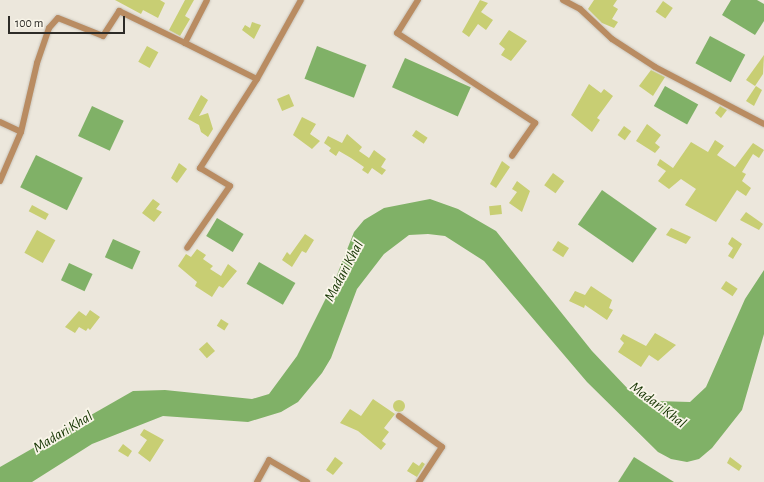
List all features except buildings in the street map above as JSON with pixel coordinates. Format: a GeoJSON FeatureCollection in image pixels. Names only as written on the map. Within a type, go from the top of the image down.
{"type":"FeatureCollection","features":[{"type":"Feature","properties":{"kind":"street"},"geometry":{"type":"LineString","coordinates":[[185,43],[207,0]]}},
{"type":"Feature","properties":{"kind":"street"},"geometry":{"type":"LineString","coordinates":[[187,248],[230,186],[200,168],[257,79],[301,0]]}},
{"type":"Feature","properties":{"kind":"street"},"geometry":{"type":"LineString","coordinates":[[418,0],[397,33],[535,123],[512,156]]}},
{"type":"Feature","properties":{"kind":"street"},"geometry":{"type":"LineString","coordinates":[[563,0],[580,9],[612,39],[655,67],[764,124]]}},
{"type":"Feature","properties":{"kind":"street"},"geometry":{"type":"LineString","coordinates":[[0,181],[21,132],[37,64],[50,28],[58,18],[103,36],[119,11],[257,79]]}},
{"type":"Feature","properties":{"kind":"street"},"geometry":{"type":"LineString","coordinates":[[0,122],[21,132]]}},
{"type":"Feature","properties":{"kind":"street"},"geometry":{"type":"LineString","coordinates":[[399,416],[442,447],[419,482]]}},
{"type":"Feature","properties":{"kind":"street"},"geometry":{"type":"LineString","coordinates":[[257,482],[269,460],[308,482]]}},
{"type":"Feature","properties":{"kind":"water"},"geometry":{"type":"Polygon","coordinates":[[[731,0],[757,0],[764,4],[764,21],[755,35],[722,15],[731,0]]]}},
{"type":"Feature","properties":{"kind":"water"},"geometry":{"type":"Polygon","coordinates":[[[710,36],[745,55],[731,82],[695,63],[710,36]]]}},
{"type":"Feature","properties":{"kind":"water"},"geometry":{"type":"Polygon","coordinates":[[[317,46],[366,65],[354,98],[304,79],[317,46]]]}},
{"type":"Feature","properties":{"kind":"water"},"geometry":{"type":"Polygon","coordinates":[[[405,58],[471,87],[458,117],[392,87],[405,58]]]}},
{"type":"Feature","properties":{"kind":"water"},"geometry":{"type":"Polygon","coordinates":[[[665,86],[698,104],[687,125],[654,106],[665,86]]]}},
{"type":"Feature","properties":{"kind":"water"},"geometry":{"type":"Polygon","coordinates":[[[92,106],[124,121],[110,151],[78,136],[92,106]]]}},
{"type":"Feature","properties":{"kind":"water"},"geometry":{"type":"Polygon","coordinates":[[[36,155],[83,178],[67,210],[20,187],[36,155]]]}},
{"type":"Feature","properties":{"kind":"water"},"geometry":{"type":"Polygon","coordinates":[[[602,190],[657,228],[633,263],[578,224],[602,190]]]}},
{"type":"Feature","properties":{"kind":"water","name":"Madari Khal"},"geometry":{"type":"Polygon","coordinates":[[[430,199],[458,209],[496,231],[592,351],[629,390],[656,401],[690,402],[706,387],[745,299],[764,270],[764,334],[742,410],[712,448],[699,459],[687,462],[671,459],[658,452],[587,382],[484,261],[445,236],[428,234],[409,235],[384,254],[357,289],[331,358],[322,373],[298,402],[281,412],[248,422],[163,416],[92,444],[32,482],[0,482],[0,467],[133,391],[165,390],[252,399],[269,394],[297,356],[335,280],[354,232],[364,220],[384,208],[430,199]]]}},
{"type":"Feature","properties":{"kind":"water"},"geometry":{"type":"Polygon","coordinates":[[[217,218],[244,234],[233,252],[206,236],[217,218]]]}},
{"type":"Feature","properties":{"kind":"water"},"geometry":{"type":"Polygon","coordinates":[[[113,239],[140,251],[132,269],[105,257],[113,239]]]}},
{"type":"Feature","properties":{"kind":"water"},"geometry":{"type":"Polygon","coordinates":[[[259,262],[295,283],[283,305],[246,284],[259,262]]]}},
{"type":"Feature","properties":{"kind":"water"},"geometry":{"type":"Polygon","coordinates":[[[69,263],[93,274],[85,291],[61,280],[69,263]]]}},
{"type":"Feature","properties":{"kind":"water"},"geometry":{"type":"Polygon","coordinates":[[[634,457],[674,482],[618,482],[634,457]]]}}]}
